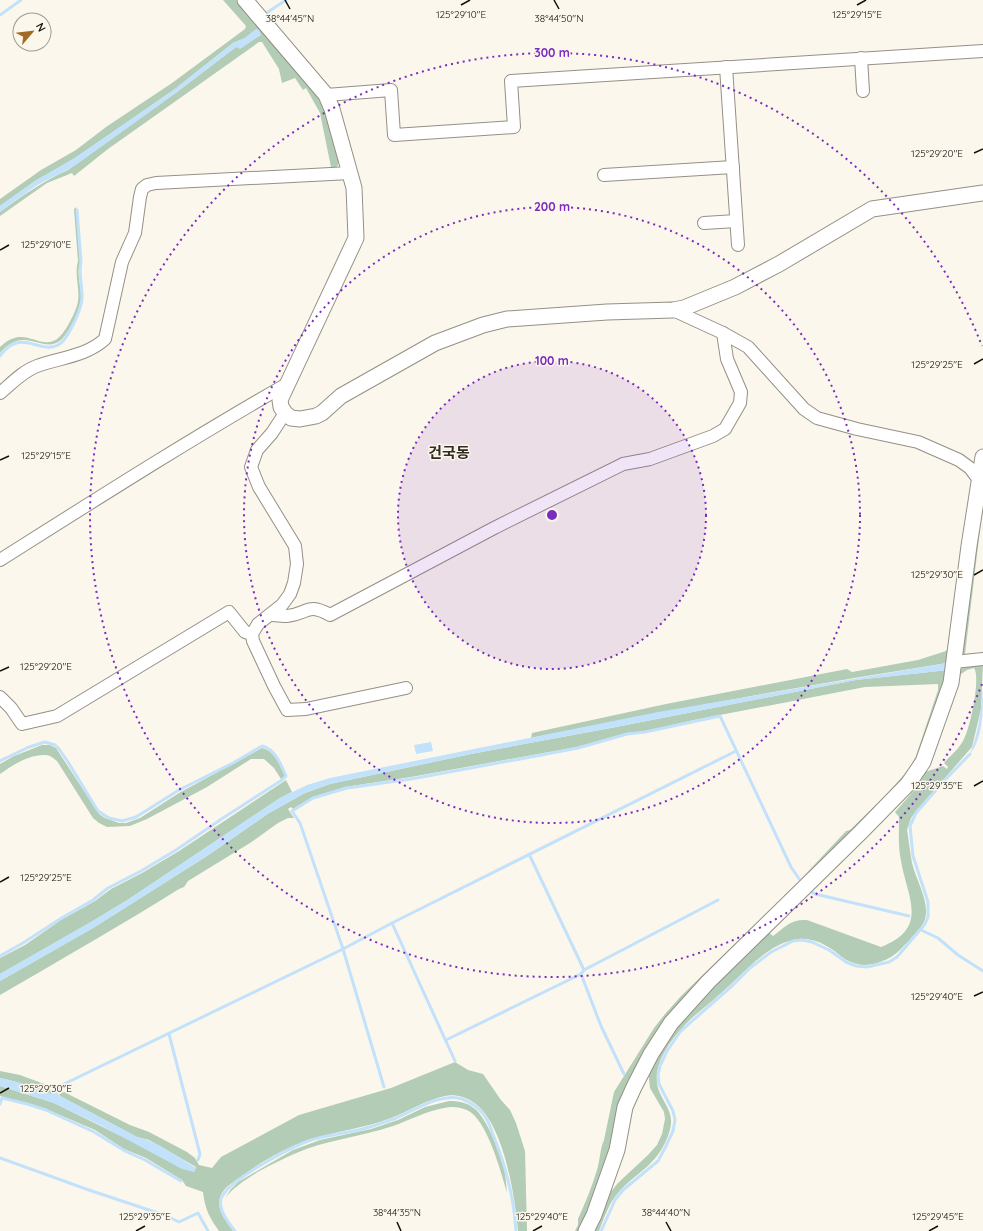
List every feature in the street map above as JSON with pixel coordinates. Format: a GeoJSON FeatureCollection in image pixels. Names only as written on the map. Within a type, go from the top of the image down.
{"type":"FeatureCollection","features":[{"type":"Feature","properties":{"kind":"street"},"geometry":{"type":"LineString","coordinates":[[245,0],[326,94],[332,109],[354,188],[356,238],[351,252],[280,400],[281,407],[285,413],[292,418],[300,419],[316,416],[322,413],[341,396],[435,343],[483,325],[507,319],[599,312],[673,310],[684,308],[734,287],[779,264],[872,209],[983,193]]}},
{"type":"Feature","properties":{"kind":"street"},"geometry":{"type":"LineString","coordinates":[[326,94],[391,90],[394,135],[514,127],[511,81],[983,51]]}},
{"type":"Feature","properties":{"kind":"street"},"geometry":{"type":"LineString","coordinates":[[861,58],[864,91]]}},
{"type":"Feature","properties":{"kind":"street"},"geometry":{"type":"LineString","coordinates":[[726,67],[738,246]]}},
{"type":"Feature","properties":{"kind":"street"},"geometry":{"type":"LineString","coordinates":[[604,175],[733,167]]}},
{"type":"Feature","properties":{"kind":"street"},"geometry":{"type":"LineString","coordinates":[[0,393],[25,372],[36,366],[83,352],[98,346],[105,339],[122,262],[135,233],[142,189],[147,185],[156,183],[350,173]]}},
{"type":"Feature","properties":{"kind":"street"},"geometry":{"type":"LineString","coordinates":[[704,223],[736,221]]}},
{"type":"Feature","properties":{"kind":"street"},"geometry":{"type":"LineString","coordinates":[[673,310],[723,333],[748,347],[804,409],[817,418],[857,429],[918,442],[959,460],[970,468],[981,481]]}},
{"type":"Feature","properties":{"kind":"street"},"geometry":{"type":"LineString","coordinates":[[271,615],[288,616],[311,608],[320,609],[330,615],[496,526],[610,470],[623,464],[650,459],[713,436],[725,429],[740,403],[741,392],[727,359],[723,333]]}},
{"type":"Feature","properties":{"kind":"street"},"geometry":{"type":"LineString","coordinates":[[0,560],[140,471],[287,384]]}},
{"type":"Feature","properties":{"kind":"street"},"geometry":{"type":"LineString","coordinates":[[285,413],[272,433],[257,450],[251,468],[259,487],[295,546],[297,564],[294,583],[290,594],[282,605],[258,624],[252,634],[253,641],[268,674],[288,710],[306,709],[406,688]]}},
{"type":"Feature","properties":{"kind":"street"},"geometry":{"type":"LineString","coordinates":[[586,1231],[594,1215],[615,1156],[625,1107],[651,1054],[671,1023],[708,982],[856,838],[908,784],[924,762],[951,683],[969,546],[981,481],[983,457]]}},
{"type":"Feature","properties":{"kind":"street"},"geometry":{"type":"LineString","coordinates":[[0,697],[11,708],[22,724],[57,716],[230,612],[245,632],[252,634]]}},
{"type":"Feature","properties":{"kind":"street"},"geometry":{"type":"LineString","coordinates":[[954,662],[983,659]]}},
{"type":"Feature","properties":{"kind":"green space"},"geometry":{"type":"Polygon","coordinates":[[[223,0],[236,0],[323,103],[339,159],[338,165],[332,172],[320,113],[306,88],[303,90],[295,78],[282,83],[279,69],[262,42],[259,42],[108,149],[74,176],[72,173],[47,183],[0,216],[0,212],[16,200],[41,184],[68,170],[177,92],[236,47],[256,29],[245,38],[233,43],[175,89],[75,158],[35,181],[0,206],[0,199],[41,170],[76,150],[106,127],[172,83],[245,29],[246,26],[223,0]]]}},
{"type":"Feature","properties":{"kind":"green space"},"geometry":{"type":"Polygon","coordinates":[[[76,207],[81,300],[79,310],[74,321],[65,336],[55,344],[48,345],[26,340],[18,341],[9,345],[0,353],[0,347],[16,337],[24,337],[44,342],[50,342],[57,339],[64,332],[70,322],[77,305],[78,296],[78,261],[74,209],[76,207]]]}},
{"type":"Feature","properties":{"kind":"green space"},"geometry":{"type":"Polygon","coordinates":[[[980,493],[983,505],[965,654],[961,655],[980,493]]]}},
{"type":"Feature","properties":{"kind":"green space"},"geometry":{"type":"Polygon","coordinates":[[[949,646],[950,666],[913,770],[803,884],[801,879],[846,831],[850,830],[886,795],[909,769],[916,756],[938,690],[938,684],[865,687],[694,720],[646,731],[629,733],[577,747],[411,777],[345,787],[311,798],[293,809],[291,807],[288,809],[294,818],[288,818],[278,823],[250,843],[188,881],[184,887],[0,995],[0,981],[93,928],[207,856],[269,813],[305,793],[330,784],[471,754],[856,680],[948,670],[947,663],[895,671],[687,708],[531,738],[532,733],[666,704],[847,669],[852,672],[918,660],[946,651],[949,646]]]}},
{"type":"Feature","properties":{"kind":"green space"},"geometry":{"type":"Polygon","coordinates":[[[983,663],[981,709],[972,747],[916,811],[911,818],[907,830],[912,863],[926,905],[925,919],[922,925],[909,941],[894,955],[881,962],[866,965],[851,962],[843,958],[829,947],[814,940],[798,939],[784,943],[775,947],[759,958],[693,1017],[679,1032],[666,1050],[658,1070],[657,1081],[659,1091],[671,1117],[668,1136],[658,1155],[652,1162],[625,1186],[612,1201],[599,1231],[592,1231],[609,1194],[618,1183],[657,1145],[662,1134],[665,1119],[664,1112],[650,1088],[648,1070],[636,1095],[628,1106],[670,1028],[768,932],[773,936],[792,922],[807,920],[881,947],[896,939],[906,931],[912,910],[900,856],[899,817],[895,812],[918,786],[925,772],[943,766],[947,769],[948,767],[944,763],[962,742],[969,725],[974,703],[976,682],[976,673],[974,668],[961,674],[952,705],[927,767],[907,788],[959,670],[983,663]]]}},
{"type":"Feature","properties":{"kind":"green space"},"geometry":{"type":"Polygon","coordinates":[[[42,745],[50,745],[56,748],[99,814],[119,823],[126,823],[140,818],[179,793],[262,748],[274,755],[285,776],[281,779],[274,768],[264,759],[251,759],[207,787],[147,819],[130,826],[107,827],[93,818],[57,761],[50,756],[40,755],[27,758],[0,774],[0,764],[14,756],[42,745]]]}},
{"type":"Feature","properties":{"kind":"green space"},"geometry":{"type":"Polygon","coordinates":[[[286,780],[292,792],[280,798],[129,899],[0,974],[0,958],[25,945],[61,920],[95,901],[111,889],[179,851],[286,780]]]}},
{"type":"Feature","properties":{"kind":"green space"},"geometry":{"type":"Polygon","coordinates":[[[797,883],[801,886],[688,998],[613,1139],[595,1196],[578,1231],[575,1231],[578,1225],[578,1219],[591,1189],[597,1170],[614,1092],[654,1028],[681,996],[797,883]]]}},
{"type":"Feature","properties":{"kind":"green space"},"geometry":{"type":"Polygon","coordinates":[[[455,1062],[468,1070],[483,1074],[501,1100],[510,1110],[516,1123],[525,1151],[527,1231],[518,1231],[511,1181],[506,1161],[493,1126],[484,1112],[473,1102],[460,1096],[449,1095],[438,1098],[391,1118],[309,1140],[267,1159],[233,1182],[222,1193],[219,1203],[220,1208],[224,1218],[233,1231],[219,1231],[208,1213],[203,1192],[186,1186],[182,1180],[146,1158],[124,1149],[95,1130],[46,1109],[0,1096],[0,1086],[54,1103],[194,1172],[196,1167],[149,1140],[137,1137],[60,1096],[59,1094],[64,1092],[130,1125],[149,1132],[187,1152],[195,1158],[199,1165],[212,1168],[221,1157],[299,1115],[391,1088],[455,1062]]]}},
{"type":"Feature","properties":{"kind":"green space"},"geometry":{"type":"Polygon","coordinates":[[[0,1071],[20,1075],[47,1085],[49,1089],[55,1092],[51,1094],[17,1082],[0,1078],[0,1071]]]}},
{"type":"Feature","properties":{"kind":"green space"},"geometry":{"type":"Polygon","coordinates":[[[449,1101],[466,1103],[475,1109],[483,1119],[492,1135],[505,1171],[507,1193],[492,1147],[481,1124],[474,1115],[467,1110],[453,1107],[431,1111],[381,1130],[306,1149],[276,1162],[248,1178],[231,1191],[225,1198],[238,1182],[293,1150],[320,1140],[371,1129],[398,1120],[425,1107],[449,1101]]]}},
{"type":"Feature","properties":{"kind":"water"},"geometry":{"type":"Polygon","coordinates":[[[256,29],[259,30],[261,35],[240,49],[236,47],[177,92],[80,162],[36,186],[0,212],[0,206],[35,181],[75,158],[175,89],[233,43],[245,38],[256,29]]]}},
{"type":"Feature","properties":{"kind":"water"},"geometry":{"type":"Polygon","coordinates":[[[947,663],[949,670],[856,680],[471,754],[330,784],[305,793],[269,813],[207,856],[93,928],[0,981],[0,974],[129,899],[280,798],[307,785],[330,778],[658,712],[947,663]]]}},
{"type":"Feature","properties":{"kind":"water"},"geometry":{"type":"Polygon","coordinates":[[[983,689],[980,732],[978,740],[970,754],[979,722],[983,689]]]}},
{"type":"Feature","properties":{"kind":"water"},"geometry":{"type":"Polygon","coordinates":[[[431,742],[433,751],[416,754],[414,745],[431,742]]]}},
{"type":"Feature","properties":{"kind":"water"},"geometry":{"type":"Polygon","coordinates":[[[0,1078],[17,1082],[51,1094],[55,1092],[137,1137],[153,1142],[196,1168],[194,1172],[182,1169],[102,1126],[54,1103],[0,1086],[0,1078]]]}},
{"type":"Feature","properties":{"kind":"waterway"},"geometry":{"type":"LineString","coordinates":[[0,15],[21,0]]}},
{"type":"Feature","properties":{"kind":"waterway"},"geometry":{"type":"LineString","coordinates":[[268,12],[286,0]]}},
{"type":"Feature","properties":{"kind":"waterway"},"geometry":{"type":"LineString","coordinates":[[0,356],[8,347],[16,343],[24,342],[46,347],[54,347],[64,340],[71,329],[82,299],[77,210]]}},
{"type":"Feature","properties":{"kind":"waterway"},"geometry":{"type":"LineString","coordinates":[[384,1087],[343,949],[300,823],[292,811],[313,798],[347,788],[411,779],[578,748],[627,734],[645,732],[720,716],[791,867],[802,883]]}},
{"type":"Feature","properties":{"kind":"waterway"},"geometry":{"type":"LineString","coordinates":[[0,761],[29,747],[45,742],[55,745],[68,762],[98,811],[109,818],[122,821],[136,817],[179,790],[233,763],[262,746],[271,750],[280,762],[286,776],[176,850],[141,871],[108,888],[93,900],[0,956]]}},
{"type":"Feature","properties":{"kind":"waterway"},"geometry":{"type":"LineString","coordinates":[[57,1093],[62,1085],[343,949],[736,751]]}},
{"type":"Feature","properties":{"kind":"waterway"},"geometry":{"type":"LineString","coordinates":[[601,1231],[615,1200],[623,1190],[658,1161],[673,1131],[675,1120],[673,1111],[659,1084],[658,1075],[660,1066],[667,1051],[680,1032],[750,968],[771,952],[793,941],[802,940],[812,942],[829,950],[846,962],[856,966],[867,967],[889,962],[897,957],[925,924],[928,917],[928,902],[913,856],[910,826],[916,813],[970,754]]}},
{"type":"Feature","properties":{"kind":"waterway"},"geometry":{"type":"LineString","coordinates":[[529,854],[584,970]]}},
{"type":"Feature","properties":{"kind":"waterway"},"geometry":{"type":"LineString","coordinates":[[809,890],[815,894],[909,916]]}},
{"type":"Feature","properties":{"kind":"waterway"},"geometry":{"type":"LineString","coordinates":[[446,1040],[581,974],[584,970],[718,900]]}},
{"type":"Feature","properties":{"kind":"waterway"},"geometry":{"type":"LineString","coordinates":[[392,923],[455,1061]]}},
{"type":"Feature","properties":{"kind":"waterway"},"geometry":{"type":"LineString","coordinates":[[921,930],[938,938],[958,955],[983,971]]}},
{"type":"Feature","properties":{"kind":"waterway"},"geometry":{"type":"LineString","coordinates":[[581,974],[601,1026],[624,1074]]}},
{"type":"Feature","properties":{"kind":"waterway"},"geometry":{"type":"LineString","coordinates":[[169,1034],[200,1154],[198,1160]]}},
{"type":"Feature","properties":{"kind":"waterway"},"geometry":{"type":"LineString","coordinates":[[235,1231],[227,1220],[220,1203],[226,1191],[246,1174],[288,1150],[308,1141],[365,1128],[393,1119],[437,1100],[454,1097],[462,1099],[474,1106],[482,1112],[489,1123],[509,1183],[516,1231]]}},
{"type":"Feature","properties":{"kind":"waterway"},"geometry":{"type":"LineString","coordinates":[[0,1104],[2,1098],[46,1110],[94,1132],[125,1151],[145,1160],[181,1181]]}},
{"type":"Feature","properties":{"kind":"waterway"},"geometry":{"type":"LineString","coordinates":[[0,1158],[164,1215],[179,1222],[198,1213],[208,1231]]}},
{"type":"Feature","properties":{"kind":"district","name":"건국동"},"geometry":{"type":"Point","coordinates":[449,452]}}]}
